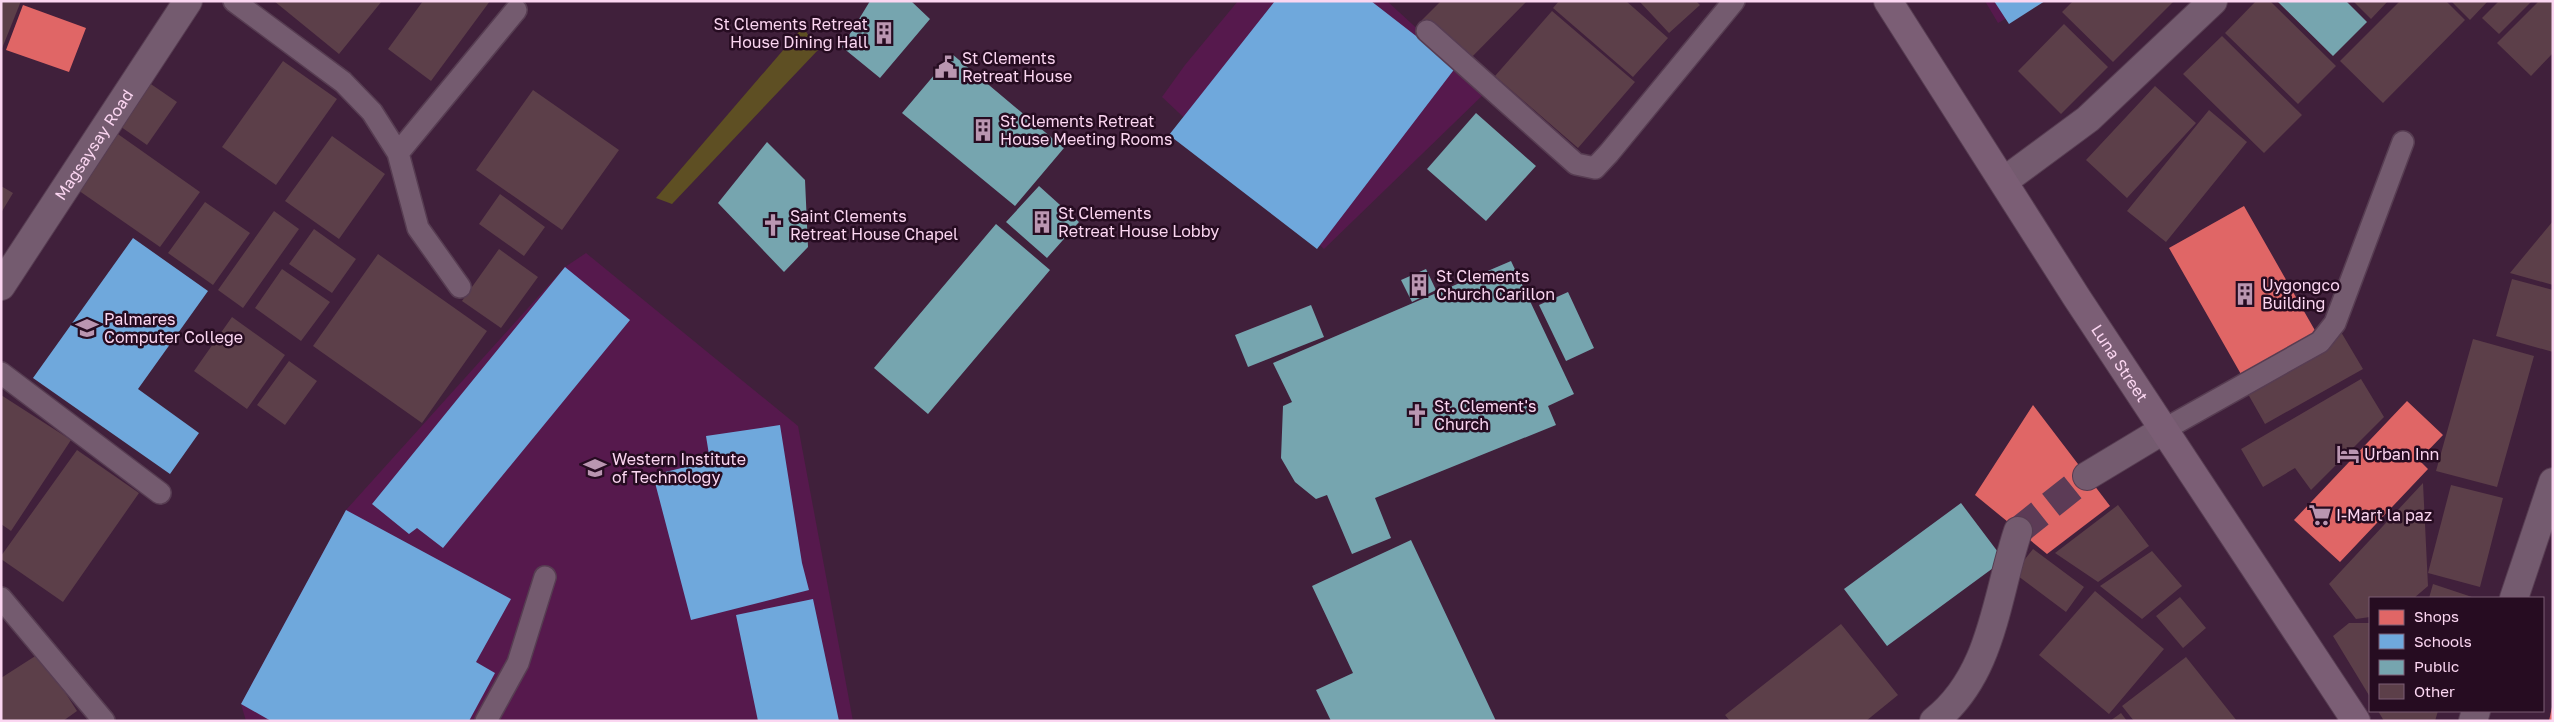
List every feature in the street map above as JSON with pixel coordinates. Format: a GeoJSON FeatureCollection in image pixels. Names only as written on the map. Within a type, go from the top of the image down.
{"type":"FeatureCollection","features":[{"type":"Feature","properties":{"kind":"main road","name":"Luna Street"},"geometry":{"type":"LineString","coordinates":[[1888,1],[2078,298],[2356,721]]}},
{"type":"Feature","properties":{"kind":"street"},"geometry":{"type":"LineString","coordinates":[[2004,181],[2088,119],[2212,1]]}},
{"type":"Feature","properties":{"kind":"street","name":"Magsaysay Road"},"geometry":{"type":"LineString","coordinates":[[1,286],[182,2]]}},
{"type":"Feature","properties":{"kind":"street"},"geometry":{"type":"LineString","coordinates":[[2087,476],[2165,429]]}},
{"type":"Feature","properties":{"kind":"street"},"geometry":{"type":"LineString","coordinates":[[2514,597],[2553,482]]}},
{"type":"Feature","properties":{"kind":"street"},"geometry":{"type":"LineString","coordinates":[[1934,721],[1967,687],[1983,655],[2018,531]]}},
{"type":"Feature","properties":{"kind":"lane"},"geometry":{"type":"LineString","coordinates":[[234,1],[343,82],[372,112],[398,153],[418,228],[460,287]]}},
{"type":"Feature","properties":{"kind":"lane"},"geometry":{"type":"LineString","coordinates":[[1427,31],[1576,164],[1595,168],[1610,153],[1734,1]]}},
{"type":"Feature","properties":{"kind":"lane"},"geometry":{"type":"LineString","coordinates":[[398,153],[516,10]]}},
{"type":"Feature","properties":{"kind":"lane"},"geometry":{"type":"LineString","coordinates":[[2165,429],[2313,346],[2329,333],[2335,323],[2403,142]]}},
{"type":"Feature","properties":{"kind":"lane"},"geometry":{"type":"LineString","coordinates":[[1,373],[160,493]]}},
{"type":"Feature","properties":{"kind":"lane"},"geometry":{"type":"LineString","coordinates":[[486,721],[518,663],[545,577]]}},
{"type":"Feature","properties":{"kind":"lane"},"geometry":{"type":"LineString","coordinates":[[1,598],[104,721]]}},
{"type":"Feature","properties":{"kind":"shaded area"},"geometry":{"type":"Polygon","coordinates":[[[1238,1],[1387,1],[1486,92],[1324,249],[1162,97],[1185,65],[1238,1]]]}},
{"type":"Feature","properties":{"kind":"shaded area"},"geometry":{"type":"Polygon","coordinates":[[[1985,1],[2038,1],[1998,23],[1985,1]]]}},
{"type":"Feature","properties":{"kind":"shaded area"},"geometry":{"type":"Polygon","coordinates":[[[803,27],[818,50],[672,204],[656,198],[803,27]]]}},
{"type":"Feature","properties":{"kind":"shaded area","name":"Western Institute of Technology"},"geometry":{"type":"Polygon","coordinates":[[[586,253],[798,426],[853,721],[246,721],[241,704],[346,510],[565,267],[586,253]]]}},
{"type":"Feature","properties":{"kind":"building: Shops"},"geometry":{"type":"Polygon","coordinates":[[[23,5],[86,28],[69,72],[6,50],[23,5]]]}},
{"type":"Feature","properties":{"kind":"building: Shops","name":"Uygongco Building"},"geometry":{"type":"Polygon","coordinates":[[[2244,206],[2321,341],[2246,383],[2169,248],[2244,206]]]}},
{"type":"Feature","properties":{"kind":"building: Shops"},"geometry":{"type":"Polygon","coordinates":[[[2407,401],[2443,435],[2419,460],[2428,469],[2340,562],[2294,520],[2407,401]]]}},
{"type":"Feature","properties":{"kind":"building: Shops"},"geometry":{"type":"Polygon","coordinates":[[[2033,405],[2110,506],[2047,554],[1975,495],[2033,405]]]}},
{"type":"Feature","properties":{"kind":"building: Shops"},"geometry":{"type":"Polygon","coordinates":[[[2552,707],[2553,721],[2549,721],[2552,707]]]}},
{"type":"Feature","properties":{"kind":"building: Schools"},"geometry":{"type":"Polygon","coordinates":[[[1275,1],[1371,1],[1456,67],[1317,249],[1169,135],[1275,1]]]}},
{"type":"Feature","properties":{"kind":"building: Schools"},"geometry":{"type":"Polygon","coordinates":[[[1994,1],[2045,1],[2009,24],[1994,1]]]}},
{"type":"Feature","properties":{"kind":"building: Schools"},"geometry":{"type":"Polygon","coordinates":[[[133,238],[208,291],[138,389],[199,433],[170,474],[33,378],[133,238]]]}},
{"type":"Feature","properties":{"kind":"building: Schools"},"geometry":{"type":"Polygon","coordinates":[[[565,267],[630,320],[443,548],[417,528],[409,534],[372,504],[565,267]]]}},
{"type":"Feature","properties":{"kind":"building: Schools"},"geometry":{"type":"Polygon","coordinates":[[[780,425],[802,563],[809,590],[691,620],[653,475],[710,461],[706,436],[780,425]]]}},
{"type":"Feature","properties":{"kind":"building: Schools"},"geometry":{"type":"Polygon","coordinates":[[[346,510],[511,599],[476,662],[495,673],[469,721],[271,721],[241,704],[346,510]]]}},
{"type":"Feature","properties":{"kind":"building: Schools"},"geometry":{"type":"Polygon","coordinates":[[[813,599],[839,721],[758,721],[736,615],[813,599]]]}},
{"type":"Feature","properties":{"kind":"building: Public","name":"St Clements Retreat House Dining Hall"},"geometry":{"type":"Polygon","coordinates":[[[870,1],[911,1],[930,19],[880,78],[842,47],[870,1]]]}},
{"type":"Feature","properties":{"kind":"building: Public"},"geometry":{"type":"Polygon","coordinates":[[[2277,1],[2346,1],[2367,22],[2333,56],[2277,1]]]}},
{"type":"Feature","properties":{"kind":"building: Public","name":"St Clements Retreat House Meeting Rooms"},"geometry":{"type":"Polygon","coordinates":[[[952,54],[1064,148],[1015,206],[902,113],[952,54]]]}},
{"type":"Feature","properties":{"kind":"building: Public"},"geometry":{"type":"Polygon","coordinates":[[[1476,113],[1536,166],[1486,221],[1427,169],[1476,113]]]}},
{"type":"Feature","properties":{"kind":"building: Public","name":"Saint Clements Retreat House Chapel"},"geometry":{"type":"Polygon","coordinates":[[[767,142],[805,180],[808,247],[784,272],[718,203],[767,142]]]}},
{"type":"Feature","properties":{"kind":"building: Public","name":"St Clements Retreat House Lobby"},"geometry":{"type":"Polygon","coordinates":[[[1039,186],[1079,222],[1047,258],[1006,222],[1039,186]]]}},
{"type":"Feature","properties":{"kind":"building: Public"},"geometry":{"type":"Polygon","coordinates":[[[996,224],[1050,270],[928,414],[874,368],[996,224]]]}},
{"type":"Feature","properties":{"kind":"building: Public","name":"St. Clement's Church"},"geometry":{"type":"Polygon","coordinates":[[[1511,261],[1574,394],[1548,406],[1556,425],[1375,498],[1391,538],[1352,554],[1327,495],[1316,499],[1295,482],[1281,458],[1283,406],[1292,402],[1273,363],[1511,261]]]}},
{"type":"Feature","properties":{"kind":"building: Public","name":"St Clements Church Carillon"},"geometry":{"type":"Polygon","coordinates":[[[1426,269],[1436,290],[1412,302],[1401,280],[1426,269]]]}},
{"type":"Feature","properties":{"kind":"building: Public"},"geometry":{"type":"Polygon","coordinates":[[[1568,292],[1594,348],[1566,361],[1539,305],[1568,292]]]}},
{"type":"Feature","properties":{"kind":"building: Public"},"geometry":{"type":"Polygon","coordinates":[[[1311,305],[1324,337],[1248,367],[1235,335],[1311,305]]]}},
{"type":"Feature","properties":{"kind":"building: Public"},"geometry":{"type":"Polygon","coordinates":[[[1961,503],[2004,560],[1887,646],[1844,589],[1961,503]]]}},
{"type":"Feature","properties":{"kind":"building: Public"},"geometry":{"type":"Polygon","coordinates":[[[1411,540],[1496,721],[1331,721],[1316,690],[1353,673],[1312,586],[1411,540]]]}},
{"type":"Feature","properties":{"kind":"building: Other"},"geometry":{"type":"Polygon","coordinates":[[[1,1],[21,1],[1,51],[1,1]]]}},
{"type":"Feature","properties":{"kind":"building: Other"},"geometry":{"type":"Polygon","coordinates":[[[274,1],[382,1],[339,54],[274,1]]]}},
{"type":"Feature","properties":{"kind":"building: Other"},"geometry":{"type":"Polygon","coordinates":[[[423,1],[490,1],[431,81],[388,49],[423,1]]]}},
{"type":"Feature","properties":{"kind":"building: Other"},"geometry":{"type":"Polygon","coordinates":[[[1441,1],[1527,1],[1466,63],[1422,20],[1441,1]]]}},
{"type":"Feature","properties":{"kind":"building: Other"},"geometry":{"type":"Polygon","coordinates":[[[1559,1],[1626,1],[1668,38],[1633,77],[1553,8],[1559,1]]]}},
{"type":"Feature","properties":{"kind":"building: Other"},"geometry":{"type":"Polygon","coordinates":[[[1639,1],[1696,1],[1700,5],[1669,33],[1639,1]]]}},
{"type":"Feature","properties":{"kind":"building: Other"},"geometry":{"type":"Polygon","coordinates":[[[2073,1],[2174,1],[2113,62],[2062,12],[2073,1]]]}},
{"type":"Feature","properties":{"kind":"building: Other"},"geometry":{"type":"Polygon","coordinates":[[[2256,1],[2270,1],[2336,66],[2298,104],[2225,33],[2256,1]]]}},
{"type":"Feature","properties":{"kind":"building: Other"},"geometry":{"type":"Polygon","coordinates":[[[2353,1],[2388,1],[2371,19],[2353,1]]]}},
{"type":"Feature","properties":{"kind":"building: Other"},"geometry":{"type":"Polygon","coordinates":[[[2400,1],[2446,1],[2465,20],[2383,103],[2340,61],[2400,1]]]}},
{"type":"Feature","properties":{"kind":"building: Other"},"geometry":{"type":"Polygon","coordinates":[[[2451,1],[2488,1],[2470,20],[2451,1]]]}},
{"type":"Feature","properties":{"kind":"building: Other"},"geometry":{"type":"Polygon","coordinates":[[[2499,1],[2532,1],[2499,34],[2482,18],[2499,1]]]}},
{"type":"Feature","properties":{"kind":"building: Other"},"geometry":{"type":"Polygon","coordinates":[[[2539,1],[2553,1],[2553,53],[2531,76],[2497,43],[2539,1]]]}},
{"type":"Feature","properties":{"kind":"building: Other"},"geometry":{"type":"Polygon","coordinates":[[[1552,11],[1635,82],[1578,148],[1495,76],[1552,11]]]}},
{"type":"Feature","properties":{"kind":"building: Other"},"geometry":{"type":"Polygon","coordinates":[[[2064,24],[2108,67],[2061,114],[2018,71],[2064,24]]]}},
{"type":"Feature","properties":{"kind":"building: Other"},"geometry":{"type":"Polygon","coordinates":[[[2222,36],[2302,115],[2264,153],[2183,74],[2222,36]]]}},
{"type":"Feature","properties":{"kind":"building: Other"},"geometry":{"type":"Polygon","coordinates":[[[283,61],[337,99],[276,185],[222,147],[283,61]]]}},
{"type":"Feature","properties":{"kind":"building: Other"},"geometry":{"type":"Polygon","coordinates":[[[145,80],[177,102],[147,145],[114,122],[145,80]]]}},
{"type":"Feature","properties":{"kind":"building: Other"},"geometry":{"type":"Polygon","coordinates":[[[2155,86],[2196,123],[2127,198],[2086,160],[2155,86]]]}},
{"type":"Feature","properties":{"kind":"building: Other"},"geometry":{"type":"Polygon","coordinates":[[[533,90],[619,150],[562,230],[476,170],[533,90]]]}},
{"type":"Feature","properties":{"kind":"building: Other"},"geometry":{"type":"Polygon","coordinates":[[[2209,110],[2247,142],[2166,242],[2127,211],[2209,110]]]}},
{"type":"Feature","properties":{"kind":"building: Other"},"geometry":{"type":"Polygon","coordinates":[[[115,132],[200,192],[160,247],[75,188],[115,132]]]}},
{"type":"Feature","properties":{"kind":"building: Other"},"geometry":{"type":"Polygon","coordinates":[[[332,136],[385,174],[339,239],[285,201],[332,136]]]}},
{"type":"Feature","properties":{"kind":"building: Other"},"geometry":{"type":"Polygon","coordinates":[[[1,186],[13,193],[1,213],[1,186]]]}},
{"type":"Feature","properties":{"kind":"building: Other"},"geometry":{"type":"Polygon","coordinates":[[[500,194],[545,227],[524,256],[479,224],[500,194]]]}},
{"type":"Feature","properties":{"kind":"building: Other"},"geometry":{"type":"Polygon","coordinates":[[[205,202],[250,233],[213,285],[168,253],[205,202]]]}},
{"type":"Feature","properties":{"kind":"building: Other"},"geometry":{"type":"Polygon","coordinates":[[[274,211],[299,229],[243,308],[218,290],[274,211]]]}},
{"type":"Feature","properties":{"kind":"building: Other"},"geometry":{"type":"Polygon","coordinates":[[[2553,221],[2553,285],[2510,273],[2553,221]]]}},
{"type":"Feature","properties":{"kind":"building: Other"},"geometry":{"type":"Polygon","coordinates":[[[314,229],[356,259],[332,293],[289,264],[314,229]]]}},
{"type":"Feature","properties":{"kind":"building: Other"},"geometry":{"type":"Polygon","coordinates":[[[499,249],[538,277],[501,328],[462,301],[499,249]]]}},
{"type":"Feature","properties":{"kind":"building: Other"},"geometry":{"type":"Polygon","coordinates":[[[378,254],[487,331],[422,423],[313,346],[378,254]]]}},
{"type":"Feature","properties":{"kind":"building: Other"},"geometry":{"type":"Polygon","coordinates":[[[282,269],[330,302],[301,341],[255,308],[282,269]]]}},
{"type":"Feature","properties":{"kind":"building: Other"},"geometry":{"type":"Polygon","coordinates":[[[2512,279],[2553,290],[2553,352],[2496,336],[2512,279]]]}},
{"type":"Feature","properties":{"kind":"building: Other"},"geometry":{"type":"Polygon","coordinates":[[[232,317],[285,355],[247,409],[194,371],[232,317]]]}},
{"type":"Feature","properties":{"kind":"building: Other"},"geometry":{"type":"Polygon","coordinates":[[[2341,332],[2363,369],[2265,424],[2244,387],[2341,332]]]}},
{"type":"Feature","properties":{"kind":"building: Other"},"geometry":{"type":"Polygon","coordinates":[[[2473,339],[2534,356],[2497,487],[2436,471],[2473,339]]]}},
{"type":"Feature","properties":{"kind":"building: Other"},"geometry":{"type":"Polygon","coordinates":[[[289,361],[317,381],[285,425],[257,405],[289,361]]]}},
{"type":"Feature","properties":{"kind":"building: Other"},"geometry":{"type":"Polygon","coordinates":[[[2361,379],[2384,417],[2311,490],[2295,468],[2263,487],[2241,449],[2361,379]]]}},
{"type":"Feature","properties":{"kind":"building: Other"},"geometry":{"type":"Polygon","coordinates":[[[1,395],[71,440],[11,531],[1,524],[1,395]]]}},
{"type":"Feature","properties":{"kind":"building: Other"},"geometry":{"type":"Polygon","coordinates":[[[77,450],[139,493],[63,602],[1,559],[1,556],[77,450]]]}},
{"type":"Feature","properties":{"kind":"building: Other"},"geometry":{"type":"Polygon","coordinates":[[[2423,483],[2428,586],[2415,597],[2369,597],[2369,617],[2356,619],[2329,584],[2423,483]]]}},
{"type":"Feature","properties":{"kind":"building: Other"},"geometry":{"type":"Polygon","coordinates":[[[2451,485],[2503,498],[2480,587],[2428,573],[2451,485]]]}},
{"type":"Feature","properties":{"kind":"building: Other"},"geometry":{"type":"Polygon","coordinates":[[[2118,505],[2149,546],[2098,582],[2055,553],[2118,505]]]}},
{"type":"Feature","properties":{"kind":"building: Other"},"geometry":{"type":"Polygon","coordinates":[[[2033,549],[2084,587],[2066,612],[2014,573],[2033,549]]]}},
{"type":"Feature","properties":{"kind":"building: Other"},"geometry":{"type":"Polygon","coordinates":[[[2152,551],[2182,586],[2142,619],[2100,586],[2152,551]]]}},
{"type":"Feature","properties":{"kind":"building: Other"},"geometry":{"type":"Polygon","coordinates":[[[2433,584],[2472,597],[2429,597],[2433,584]]]}},
{"type":"Feature","properties":{"kind":"building: Other"},"geometry":{"type":"Polygon","coordinates":[[[2095,591],[2164,649],[2109,714],[2039,655],[2095,591]]]}},
{"type":"Feature","properties":{"kind":"building: Other"},"geometry":{"type":"Polygon","coordinates":[[[2180,597],[2206,628],[2183,648],[2156,616],[2180,597]]]}},
{"type":"Feature","properties":{"kind":"building: Other"},"geometry":{"type":"Polygon","coordinates":[[[2349,623],[2369,623],[2369,695],[2333,636],[2349,623]]]}},
{"type":"Feature","properties":{"kind":"building: Other"},"geometry":{"type":"Polygon","coordinates":[[[1841,624],[1898,695],[1866,721],[1730,721],[1725,715],[1841,624]]]}},
{"type":"Feature","properties":{"kind":"building: Other"},"geometry":{"type":"Polygon","coordinates":[[[40,653],[77,711],[63,721],[1,721],[1,678],[40,653]]]}},
{"type":"Feature","properties":{"kind":"building: Other"},"geometry":{"type":"Polygon","coordinates":[[[2186,657],[2237,721],[2134,721],[2122,706],[2186,657]]]}},
{"type":"Feature","properties":{"kind":"building: Other"},"geometry":{"type":"Polygon","coordinates":[[[2379,712],[2438,712],[2435,721],[2384,721],[2379,712]]]}},
{"type":"Feature","properties":{"kind":"building: Other"},"geometry":{"type":"Polygon","coordinates":[[[2121,713],[2127,721],[2110,721],[2121,713]]]}},
{"type":"Feature","properties":{"kind":"tunnel"},"geometry":{"type":"LineString","coordinates":[[2018,531],[2087,476]]}},
{"type":"Feature","properties":{"kind":"place","name":"St Clements Retreat House Dining Hall"},"geometry":{"type":"Point","coordinates":[884,33]}},
{"type":"Feature","properties":{"kind":"place","name":"St Clements Retreat House"},"geometry":{"type":"Point","coordinates":[946,67]}},
{"type":"Feature","properties":{"kind":"place","name":"St Clements Retreat House Meeting Rooms"},"geometry":{"type":"Point","coordinates":[983,130]}},
{"type":"Feature","properties":{"kind":"place","name":"St Clements Retreat House Lobby"},"geometry":{"type":"Point","coordinates":[1042,222]}},
{"type":"Feature","properties":{"kind":"place","name":"Saint Clements Retreat House Chapel"},"geometry":{"type":"Point","coordinates":[773,225]}},
{"type":"Feature","properties":{"kind":"place","name":"St Clements Church Carillon"},"geometry":{"type":"Point","coordinates":[1419,285]}},
{"type":"Feature","properties":{"kind":"place","name":"Uygongco Building"},"geometry":{"type":"Point","coordinates":[2245,294]}},
{"type":"Feature","properties":{"kind":"place","name":"Palmares Computer College"},"geometry":{"type":"Point","coordinates":[87,328]}},
{"type":"Feature","properties":{"kind":"place","name":"St. Clement's Church"},"geometry":{"type":"Point","coordinates":[1417,415]}},
{"type":"Feature","properties":{"kind":"place","name":"Urban Inn"},"geometry":{"type":"Point","coordinates":[2348,454]}},
{"type":"Feature","properties":{"kind":"place","name":"Western Institute of Technology"},"geometry":{"type":"Point","coordinates":[595,468]}},
{"type":"Feature","properties":{"kind":"place","name":"I-Mart la paz"},"geometry":{"type":"Point","coordinates":[2320,515]}}]}
